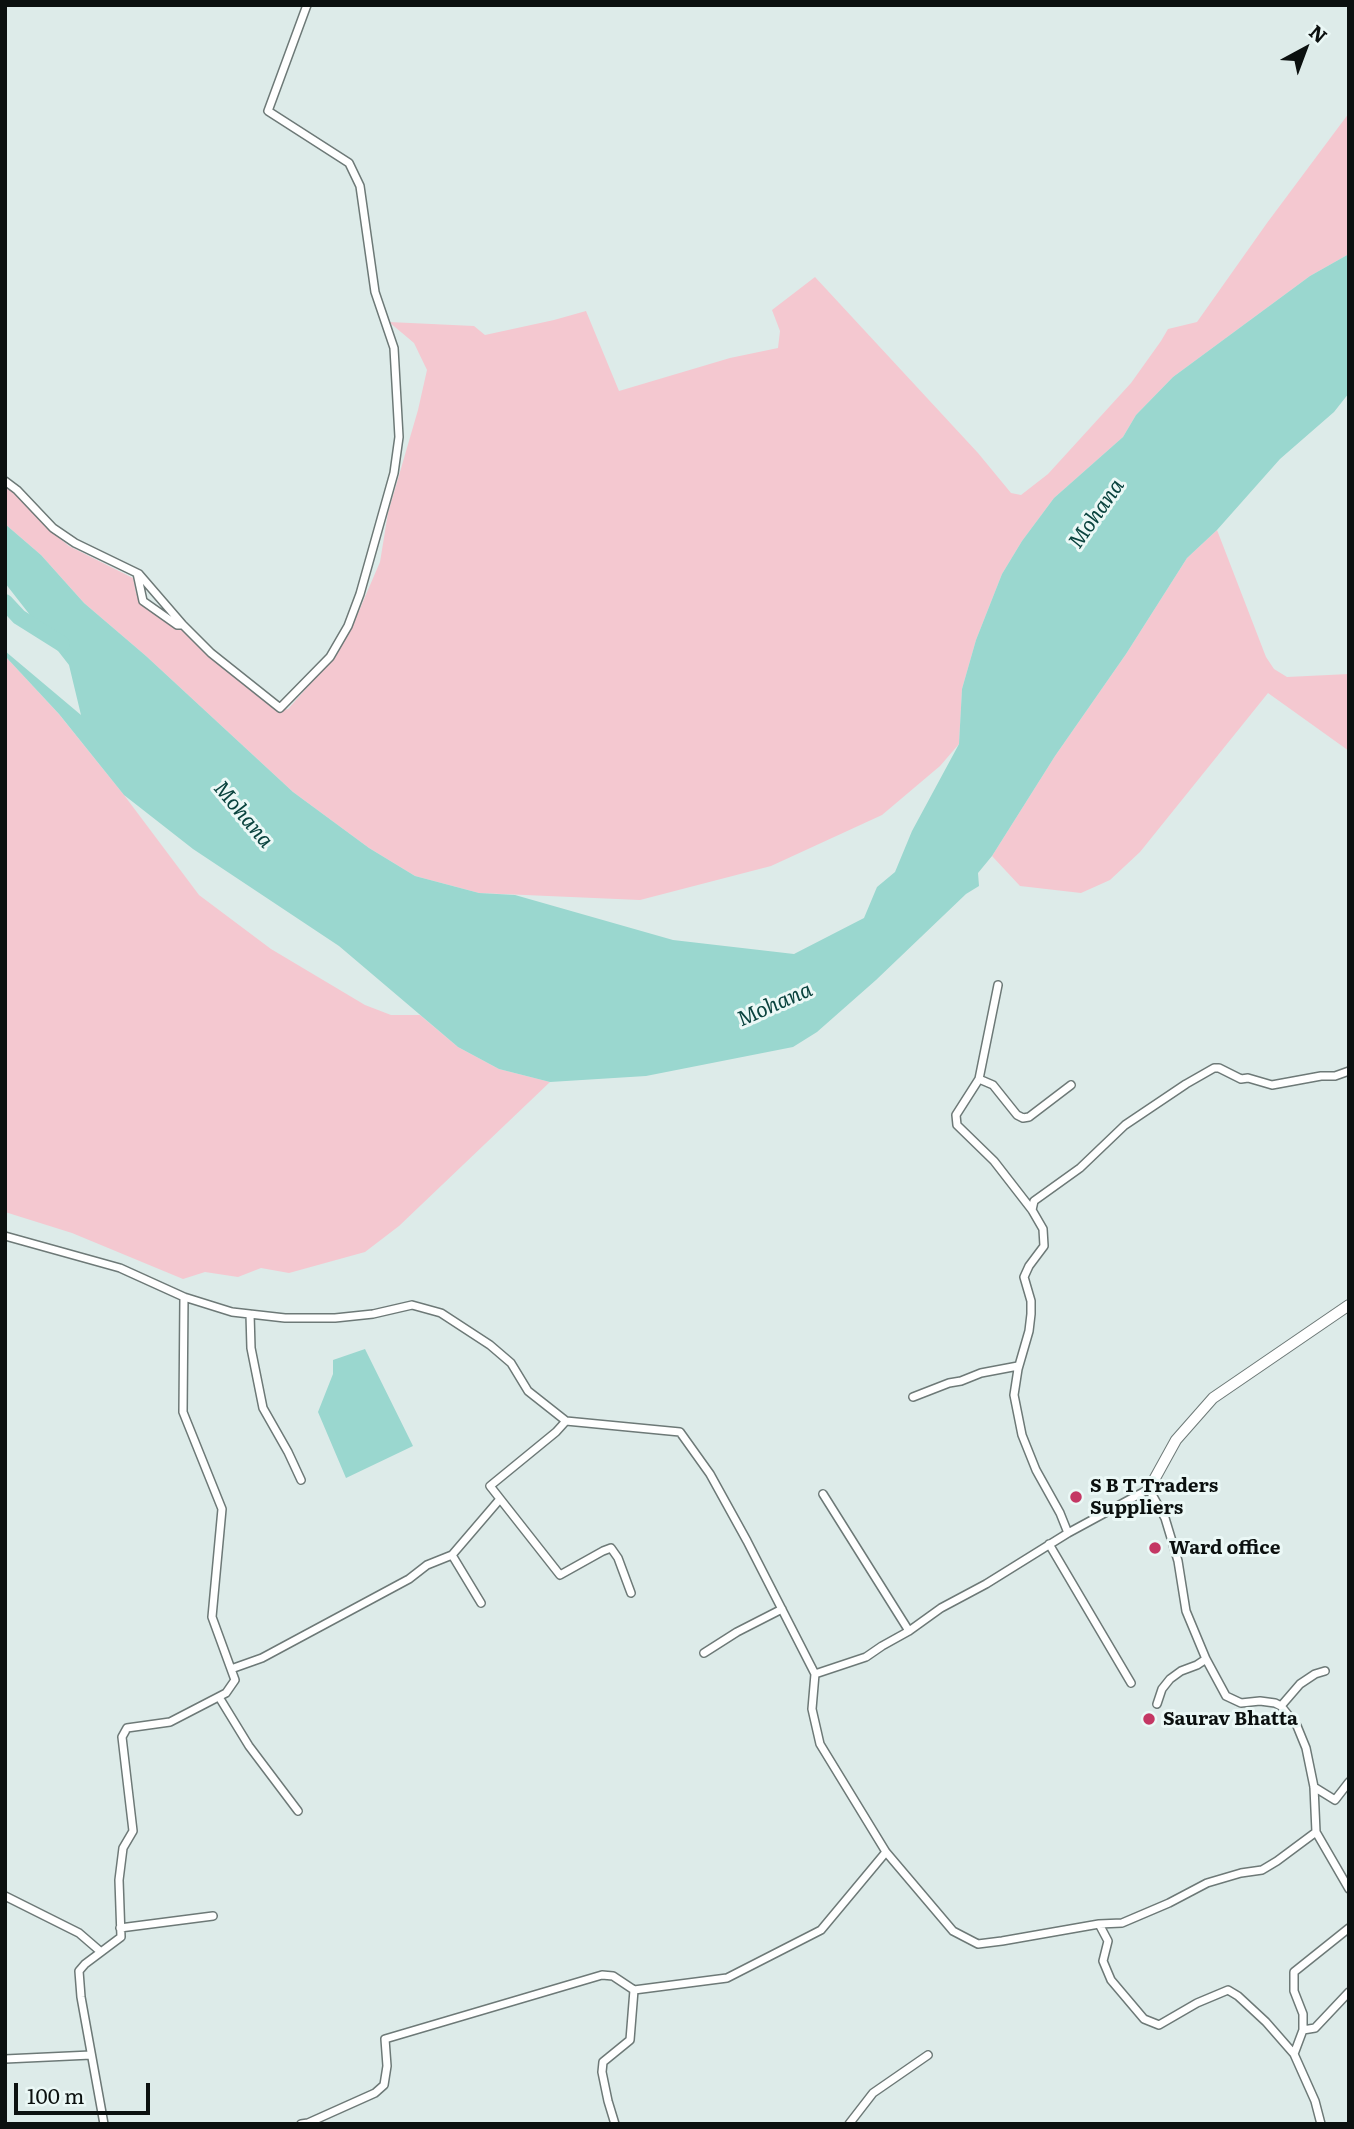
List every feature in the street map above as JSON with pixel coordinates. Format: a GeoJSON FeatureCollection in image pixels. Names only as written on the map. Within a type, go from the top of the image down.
{"type":"FeatureCollection","features":[{"type":"Feature","properties":{"kind":"main road"},"geometry":{"type":"LineString","coordinates":[[1149,1489],[1176,1440],[1213,1398],[1349,1305]]}},
{"type":"Feature","properties":{"kind":"street"},"geometry":{"type":"LineString","coordinates":[[5,481],[53,528],[75,543],[137,573],[211,653],[281,708],[330,657],[348,626],[360,594],[394,473],[398,437],[394,348],[375,292],[360,187],[349,163],[268,111],[307,5]]}},
{"type":"Feature","properties":{"kind":"street"},"geometry":{"type":"LineString","coordinates":[[137,573],[143,601],[177,625],[183,625]]}},
{"type":"Feature","properties":{"kind":"street"},"geometry":{"type":"LineString","coordinates":[[998,985],[979,1079],[956,1115],[957,1125],[993,1161],[1032,1210],[1043,1229],[1044,1246],[1028,1266],[1024,1277],[1031,1301],[1031,1314],[1014,1395],[1022,1435],[1036,1470],[1068,1532]]}},
{"type":"Feature","properties":{"kind":"street"},"geometry":{"type":"LineString","coordinates":[[1032,1210],[1034,1201],[1080,1168],[1125,1125],[1214,1068],[1241,1079],[1248,1078],[1272,1085],[1335,1076],[1349,1071]]}},
{"type":"Feature","properties":{"kind":"street"},"geometry":{"type":"LineString","coordinates":[[979,1079],[993,1085],[1017,1115],[1023,1118],[1029,1117],[1071,1085]]}},
{"type":"Feature","properties":{"kind":"street"},"geometry":{"type":"LineString","coordinates":[[5,1237],[120,1268],[184,1297],[232,1312],[285,1318],[335,1318],[373,1314],[412,1305],[441,1312],[490,1345],[511,1363],[528,1391],[566,1421],[680,1432],[710,1474],[815,1674],[812,1709],[820,1744],[886,1852],[953,1931],[978,1944],[1099,1924],[1122,1923],[1207,1883],[1262,1870],[1316,1832]]}},
{"type":"Feature","properties":{"kind":"street"},"geometry":{"type":"LineString","coordinates":[[104,2124],[81,1997],[79,1971],[121,1937],[119,1880],[124,1848],[132,1832],[122,1737],[127,1728],[170,1723],[226,1693],[235,1680],[212,1617],[222,1509],[183,1412],[184,1297]]}},
{"type":"Feature","properties":{"kind":"street"},"geometry":{"type":"LineString","coordinates":[[250,1314],[251,1348],[263,1408],[301,1480]]}},
{"type":"Feature","properties":{"kind":"street"},"geometry":{"type":"LineString","coordinates":[[913,1397],[981,1373],[1018,1366]]}},
{"type":"Feature","properties":{"kind":"street"},"geometry":{"type":"LineString","coordinates":[[566,1421],[490,1486],[560,1575],[611,1548],[618,1558],[631,1593]]}},
{"type":"Feature","properties":{"kind":"street"},"geometry":{"type":"LineString","coordinates":[[815,1674],[866,1657],[941,1608],[986,1584],[1068,1532],[1149,1489],[1165,1518],[1178,1561],[1186,1611],[1206,1659],[1226,1696],[1241,1703],[1275,1703],[1281,1706],[1297,1726],[1306,1748],[1314,1787],[1316,1832],[1349,1889]]}},
{"type":"Feature","properties":{"kind":"street"},"geometry":{"type":"LineString","coordinates":[[823,1494],[909,1631]]}},
{"type":"Feature","properties":{"kind":"street"},"geometry":{"type":"LineString","coordinates":[[231,1669],[262,1658],[409,1579],[427,1565],[452,1555],[500,1499]]}},
{"type":"Feature","properties":{"kind":"street"},"geometry":{"type":"LineString","coordinates":[[1049,1544],[1131,1683]]}},
{"type":"Feature","properties":{"kind":"street"},"geometry":{"type":"LineString","coordinates":[[452,1555],[481,1603]]}},
{"type":"Feature","properties":{"kind":"street"},"geometry":{"type":"LineString","coordinates":[[704,1653],[782,1609]]}},
{"type":"Feature","properties":{"kind":"street"},"geometry":{"type":"LineString","coordinates":[[1157,1703],[1162,1689],[1170,1679],[1206,1659]]}},
{"type":"Feature","properties":{"kind":"street"},"geometry":{"type":"LineString","coordinates":[[1281,1706],[1300,1684],[1325,1671]]}},
{"type":"Feature","properties":{"kind":"street"},"geometry":{"type":"LineString","coordinates":[[219,1697],[249,1746],[298,1811]]}},
{"type":"Feature","properties":{"kind":"street"},"geometry":{"type":"LineString","coordinates":[[1314,1787],[1335,1800],[1349,1782]]}},
{"type":"Feature","properties":{"kind":"street"},"geometry":{"type":"LineString","coordinates":[[301,2124],[375,2092],[384,2085],[387,2066],[384,2039],[602,1975],[613,1976],[634,1990],[727,1978],[821,1930],[886,1852]]}},
{"type":"Feature","properties":{"kind":"street"},"geometry":{"type":"LineString","coordinates":[[5,1896],[79,1933],[101,1952]]}},
{"type":"Feature","properties":{"kind":"street"},"geometry":{"type":"LineString","coordinates":[[120,1928],[213,1916]]}},
{"type":"Feature","properties":{"kind":"street"},"geometry":{"type":"LineString","coordinates":[[1099,1924],[1108,1941],[1103,1961],[1111,1980],[1144,2019],[1159,2025],[1228,1990],[1266,2022],[1294,2054],[1315,2101],[1321,2124]]}},
{"type":"Feature","properties":{"kind":"street"},"geometry":{"type":"LineString","coordinates":[[1294,2054],[1303,2030],[1303,2014],[1294,1991],[1294,1972],[1349,1928]]}},
{"type":"Feature","properties":{"kind":"street"},"geometry":{"type":"LineString","coordinates":[[615,2124],[602,2072],[603,2062],[630,2040],[634,1990]]}},
{"type":"Feature","properties":{"kind":"street"},"geometry":{"type":"LineString","coordinates":[[1303,2030],[1315,2028],[1349,1992]]}},
{"type":"Feature","properties":{"kind":"street"},"geometry":{"type":"LineString","coordinates":[[5,2059],[91,2055]]}},
{"type":"Feature","properties":{"kind":"street"},"geometry":{"type":"LineString","coordinates":[[849,2124],[873,2093],[928,2055]]}},
{"type":"Feature","properties":{"kind":"shaded area"},"geometry":{"type":"Polygon","coordinates":[[[1349,113],[1349,254],[1310,276],[1173,377],[1136,415],[1123,437],[1054,498],[1022,541],[1002,574],[976,640],[962,689],[959,744],[940,766],[882,815],[771,866],[640,900],[479,893],[415,876],[369,848],[293,792],[146,656],[84,603],[41,555],[5,524],[5,485],[47,528],[69,546],[133,578],[136,593],[143,605],[162,620],[184,630],[277,710],[288,709],[325,667],[352,627],[380,562],[388,513],[427,370],[414,343],[389,322],[474,326],[485,335],[586,311],[619,391],[730,358],[778,348],[780,331],[772,310],[815,277],[978,453],[1011,493],[1021,495],[1048,474],[1131,383],[1168,329],[1197,322],[1349,113]]]}},
{"type":"Feature","properties":{"kind":"shaded area"},"geometry":{"type":"Polygon","coordinates":[[[1217,530],[1266,657],[1274,669],[1287,677],[1349,674],[1349,751],[1268,693],[1140,852],[1110,880],[1081,893],[1020,886],[992,856],[1187,558],[1217,530]]]}},
{"type":"Feature","properties":{"kind":"shaded area"},"geometry":{"type":"Polygon","coordinates":[[[5,656],[58,713],[199,895],[271,949],[365,1005],[391,1015],[420,1015],[458,1047],[499,1069],[550,1082],[399,1226],[365,1252],[289,1273],[261,1268],[238,1277],[205,1272],[183,1279],[72,1233],[5,1212],[5,656]]]}},
{"type":"Feature","properties":{"kind":"water"},"geometry":{"type":"Polygon","coordinates":[[[1349,254],[1349,393],[1334,412],[1280,459],[1217,530],[1187,558],[992,856],[978,873],[979,886],[966,894],[817,1032],[793,1047],[646,1076],[550,1082],[499,1069],[458,1047],[339,946],[193,849],[124,795],[59,714],[5,656],[5,651],[81,715],[69,665],[5,583],[5,524],[41,555],[84,603],[146,656],[293,792],[369,848],[415,876],[479,893],[515,895],[673,940],[794,954],[864,918],[877,887],[895,872],[912,831],[959,744],[962,689],[976,640],[1002,574],[1022,541],[1054,498],[1123,437],[1136,415],[1173,377],[1310,276],[1349,254]]]}},
{"type":"Feature","properties":{"kind":"water"},"geometry":{"type":"Polygon","coordinates":[[[365,1349],[413,1446],[346,1478],[318,1412],[333,1374],[333,1360],[365,1349]]]}},
{"type":"Feature","properties":{"kind":"waterway","name":"Mohana"},"geometry":{"type":"LineString","coordinates":[[5,602],[19,617],[62,644]]}},
{"type":"Feature","properties":{"kind":"place","name":"S B T Traders Suppliers"},"geometry":{"type":"Point","coordinates":[1076,1497]}},
{"type":"Feature","properties":{"kind":"place","name":"Ward office"},"geometry":{"type":"Point","coordinates":[1155,1548]}},
{"type":"Feature","properties":{"kind":"place","name":"Saurav Bhatta"},"geometry":{"type":"Point","coordinates":[1149,1719]}}]}
